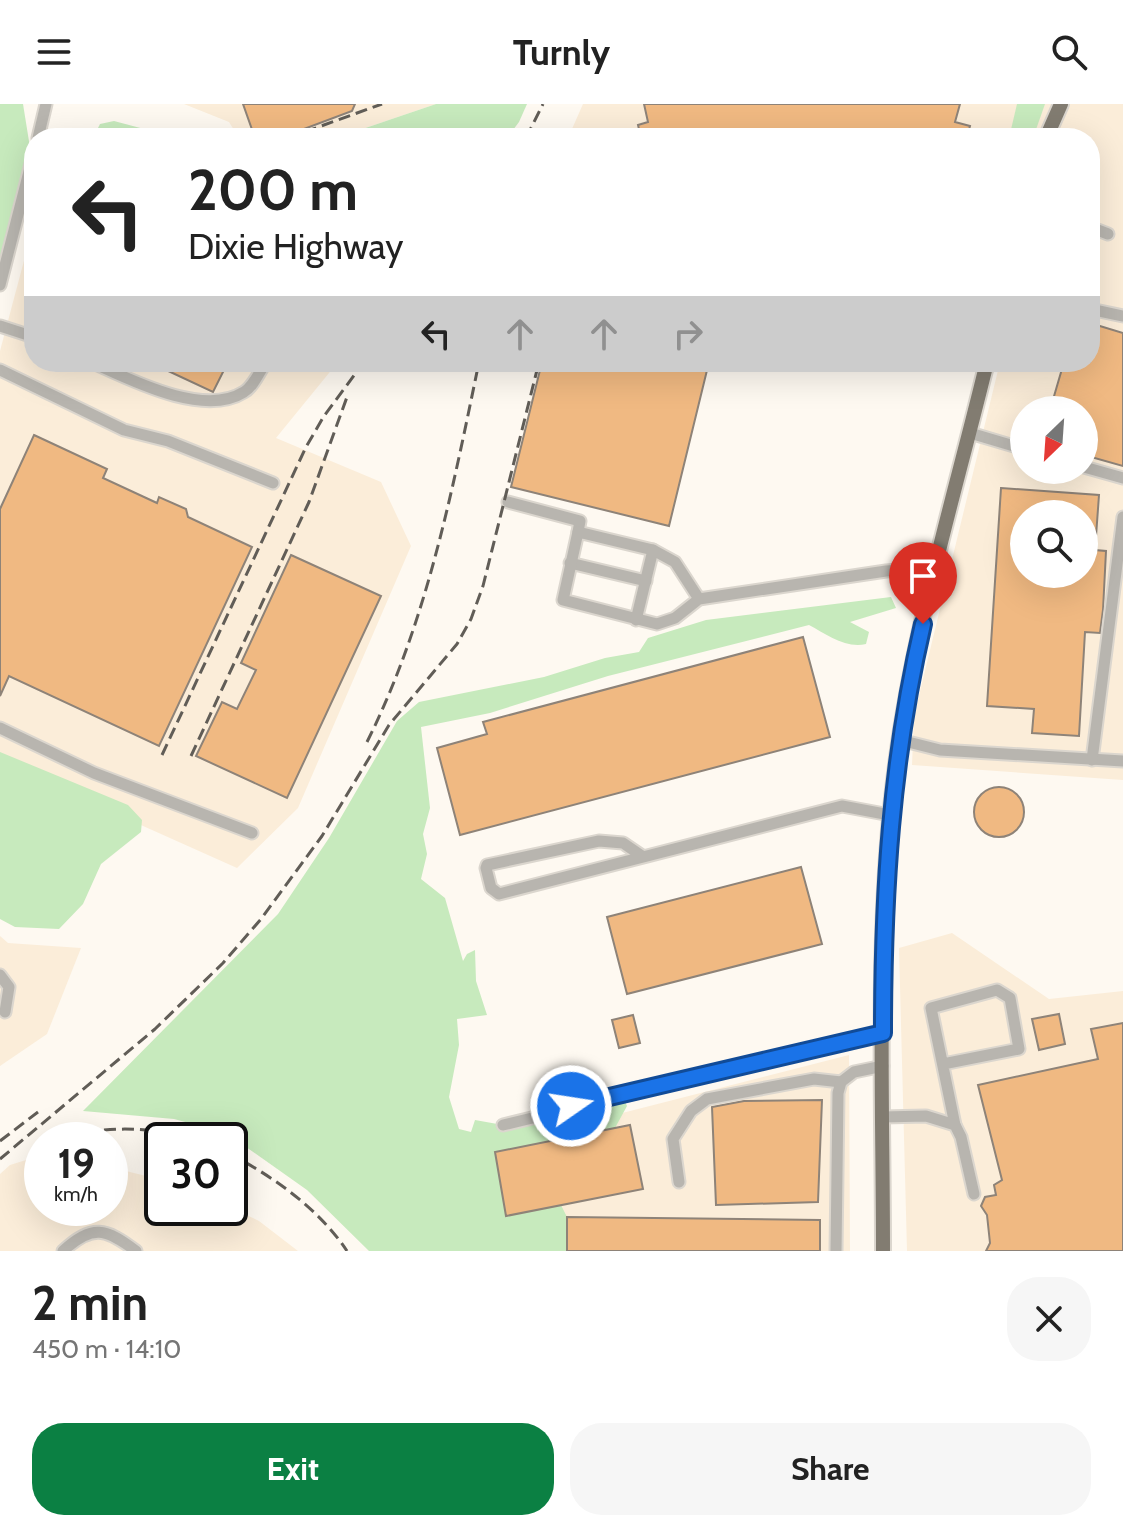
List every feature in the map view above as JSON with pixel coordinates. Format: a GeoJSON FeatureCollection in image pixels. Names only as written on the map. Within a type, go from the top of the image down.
{"type":"FeatureCollection","features":[{"type":"Feature","properties":{"kind":"main road"},"geometry":{"type":"LineString","coordinates":[[1050,128],[1061,104]]}},
{"type":"Feature","properties":{"kind":"main road"},"geometry":{"type":"LineString","coordinates":[[883,1251],[883,1033],[890,815],[906,699],[985,372]]}},
{"type":"Feature","properties":{"kind":"street"},"geometry":{"type":"LineString","coordinates":[[40,128],[46,104]]}},
{"type":"Feature","properties":{"kind":"street"},"geometry":{"type":"LineString","coordinates":[[0,285],[24,191]]}},
{"type":"Feature","properties":{"kind":"street"},"geometry":{"type":"LineString","coordinates":[[1100,231],[1108,234]]}},
{"type":"Feature","properties":{"kind":"street"},"geometry":{"type":"LineString","coordinates":[[1100,311],[1123,316]]}},
{"type":"Feature","properties":{"kind":"street"},"geometry":{"type":"LineString","coordinates":[[0,326],[24,334]]}},
{"type":"Feature","properties":{"kind":"street"},"geometry":{"type":"LineString","coordinates":[[0,370],[124,430],[168,441],[273,483]]}},
{"type":"Feature","properties":{"kind":"street"},"geometry":{"type":"LineString","coordinates":[[115,372],[179,398],[219,400],[245,392],[259,372]]}},
{"type":"Feature","properties":{"kind":"street"},"geometry":{"type":"LineString","coordinates":[[970,433],[1010,445]]}},
{"type":"Feature","properties":{"kind":"street"},"geometry":{"type":"LineString","coordinates":[[1098,471],[1123,478]]}},
{"type":"Feature","properties":{"kind":"street"},"geometry":{"type":"LineString","coordinates":[[508,502],[580,521],[563,600],[657,624],[675,618],[699,599],[886,571],[915,569],[935,574]]}},
{"type":"Feature","properties":{"kind":"street"},"geometry":{"type":"LineString","coordinates":[[1092,760],[1123,517]]}},
{"type":"Feature","properties":{"kind":"street"},"geometry":{"type":"LineString","coordinates":[[578,532],[653,550],[675,562],[699,599]]}},
{"type":"Feature","properties":{"kind":"street"},"geometry":{"type":"LineString","coordinates":[[636,620],[653,550]]}},
{"type":"Feature","properties":{"kind":"street"},"geometry":{"type":"LineString","coordinates":[[570,563],[646,581]]}},
{"type":"Feature","properties":{"kind":"street"},"geometry":{"type":"LineString","coordinates":[[0,728],[94,773],[252,833]]}},
{"type":"Feature","properties":{"kind":"street"},"geometry":{"type":"LineString","coordinates":[[900,740],[940,750],[1123,761]]}},
{"type":"Feature","properties":{"kind":"street"},"geometry":{"type":"LineString","coordinates":[[642,856],[623,843],[599,841],[487,865],[486,868],[491,888],[499,894],[842,806],[890,815]]}},
{"type":"Feature","properties":{"kind":"street"},"geometry":{"type":"LineString","coordinates":[[0,975],[9,987],[5,1012]]}},
{"type":"Feature","properties":{"kind":"street"},"geometry":{"type":"LineString","coordinates":[[943,1064],[1019,1049],[1010,998],[997,990],[931,1008],[955,1125],[961,1137],[974,1194]]}},
{"type":"Feature","properties":{"kind":"street"},"geometry":{"type":"LineString","coordinates":[[503,1125],[883,1033]]}},
{"type":"Feature","properties":{"kind":"street"},"geometry":{"type":"LineString","coordinates":[[836,1251],[838,1093],[841,1082],[854,1072],[883,1066]]}},
{"type":"Feature","properties":{"kind":"street"},"geometry":{"type":"LineString","coordinates":[[679,1182],[673,1139],[691,1111],[707,1099],[814,1079],[841,1082]]}},
{"type":"Feature","properties":{"kind":"street"},"geometry":{"type":"LineString","coordinates":[[883,1117],[926,1116],[955,1125]]}},
{"type":"Feature","properties":{"kind":"street"},"geometry":{"type":"LineString","coordinates":[[63,1251],[85,1234],[101,1230],[116,1236],[136,1251]]}},
{"type":"Feature","properties":{"kind":"shaded area"},"geometry":{"type":"Polygon","coordinates":[[[184,104],[436,104],[365,128],[233,128],[229,122],[184,104]]]}},
{"type":"Feature","properties":{"kind":"shaded area"},"geometry":{"type":"Polygon","coordinates":[[[583,104],[1123,104],[1123,780],[912,765],[914,716],[998,372],[1100,372],[1100,128],[572,128],[583,104]]]}},
{"type":"Feature","properties":{"kind":"shaded area"},"geometry":{"type":"Polygon","coordinates":[[[24,261],[24,372],[330,372],[276,438],[381,482],[411,546],[298,808],[237,868],[0,762],[0,351],[24,261]]]}},
{"type":"Feature","properties":{"kind":"shaded area"},"geometry":{"type":"Polygon","coordinates":[[[952,933],[1049,999],[1123,991],[1123,1251],[907,1251],[899,948],[952,933]]]}},
{"type":"Feature","properties":{"kind":"shaded area"},"geometry":{"type":"Polygon","coordinates":[[[0,936],[8,943],[81,948],[47,1034],[0,1066],[0,936]]]}},
{"type":"Feature","properties":{"kind":"shaded area"},"geometry":{"type":"Polygon","coordinates":[[[849,1055],[850,1251],[511,1251],[474,1151],[849,1055]]]}},
{"type":"Feature","properties":{"kind":"shaded area"},"geometry":{"type":"Polygon","coordinates":[[[24,1161],[24,1226],[128,1226],[128,1172],[144,1176],[144,1226],[248,1226],[248,1216],[298,1251],[0,1251],[0,1174],[10,1165],[24,1161]]]}},
{"type":"Feature","properties":{"kind":"green space"},"geometry":{"type":"Polygon","coordinates":[[[0,104],[23,104],[27,128],[24,128],[24,191],[7,258],[0,261],[0,104]]]}},
{"type":"Feature","properties":{"kind":"green space"},"geometry":{"type":"Polygon","coordinates":[[[436,104],[527,104],[514,128],[365,128],[436,104]]]}},
{"type":"Feature","properties":{"kind":"green space"},"geometry":{"type":"Polygon","coordinates":[[[1017,104],[1045,104],[1037,128],[1011,128],[1017,104]]]}},
{"type":"Feature","properties":{"kind":"green space"},"geometry":{"type":"Polygon","coordinates":[[[114,121],[140,128],[98,128],[100,124],[114,121]]]}},
{"type":"Feature","properties":{"kind":"green space"},"geometry":{"type":"Polygon","coordinates":[[[891,597],[896,608],[850,622],[869,632],[866,644],[844,643],[809,625],[608,676],[490,713],[421,727],[430,808],[423,834],[427,854],[421,879],[445,898],[463,961],[467,954],[475,950],[476,981],[487,1015],[457,1019],[459,1045],[449,1097],[459,1129],[471,1132],[475,1120],[503,1125],[622,1095],[627,1106],[615,1128],[495,1152],[506,1215],[561,1205],[567,1217],[567,1251],[369,1251],[307,1190],[248,1148],[248,1122],[185,1122],[83,1111],[278,914],[329,838],[397,721],[419,702],[544,677],[605,658],[639,652],[648,638],[706,620],[891,597]]]}},
{"type":"Feature","properties":{"kind":"green space"},"geometry":{"type":"Polygon","coordinates":[[[0,752],[128,805],[142,820],[141,832],[101,864],[83,904],[59,929],[15,927],[0,919],[0,752]]]}},
{"type":"Feature","properties":{"kind":"building"},"geometry":{"type":"Polygon","coordinates":[[[243,104],[355,104],[352,111],[307,128],[251,128],[243,104]]]}},
{"type":"Feature","properties":{"kind":"building"},"geometry":{"type":"Polygon","coordinates":[[[644,104],[960,104],[955,122],[970,126],[639,128],[638,125],[648,122],[644,104]]]}},
{"type":"Feature","properties":{"kind":"building"},"geometry":{"type":"Polygon","coordinates":[[[1100,326],[1123,333],[1123,466],[1098,459],[1098,396],[1054,396],[1061,372],[1100,372],[1100,326]]]}},
{"type":"Feature","properties":{"kind":"building"},"geometry":{"type":"Polygon","coordinates":[[[170,372],[223,372],[213,392],[170,372]]]}},
{"type":"Feature","properties":{"kind":"building"},"geometry":{"type":"Polygon","coordinates":[[[540,372],[707,372],[669,526],[511,487],[540,372]]]}},
{"type":"Feature","properties":{"kind":"building"},"geometry":{"type":"Polygon","coordinates":[[[34,435],[107,469],[103,478],[157,503],[159,497],[186,509],[188,517],[252,547],[159,746],[9,676],[0,696],[0,509],[34,435]]]}},
{"type":"Feature","properties":{"kind":"building"},"geometry":{"type":"Polygon","coordinates":[[[1001,488],[1099,495],[1098,509],[1098,500],[1010,500],[1010,588],[1098,588],[1098,550],[1106,551],[1100,633],[1085,632],[1079,736],[1032,733],[1034,709],[987,706],[1001,488]]]}},
{"type":"Feature","properties":{"kind":"building"},"geometry":{"type":"Polygon","coordinates":[[[291,555],[381,596],[287,798],[196,756],[222,702],[237,709],[256,670],[241,663],[291,555]]]}},
{"type":"Feature","properties":{"kind":"building"},"geometry":{"type":"Polygon","coordinates":[[[803,637],[830,737],[460,835],[437,748],[487,734],[483,722],[803,637]]]}},
{"type":"Feature","properties":{"kind":"building"},"geometry":{"type":"Polygon","coordinates":[[[989,788],[1009,788],[1023,802],[1023,822],[1009,836],[989,836],[975,822],[975,802],[989,788]]]}},
{"type":"Feature","properties":{"kind":"building"},"geometry":{"type":"Polygon","coordinates":[[[801,867],[822,944],[627,994],[607,917],[801,867]]]}},
{"type":"Feature","properties":{"kind":"building"},"geometry":{"type":"Polygon","coordinates":[[[1059,1014],[1065,1044],[1039,1050],[1032,1019],[1059,1014]]]}},
{"type":"Feature","properties":{"kind":"building"},"geometry":{"type":"Polygon","coordinates":[[[633,1015],[640,1043],[619,1048],[612,1020],[633,1015]]]}},
{"type":"Feature","properties":{"kind":"building"},"geometry":{"type":"Polygon","coordinates":[[[1123,1023],[1123,1251],[986,1251],[990,1243],[987,1215],[981,1206],[985,1197],[996,1195],[994,1185],[1002,1180],[978,1085],[1098,1059],[1091,1029],[1123,1023]]]}},
{"type":"Feature","properties":{"kind":"building"},"geometry":{"type":"Polygon","coordinates":[[[822,1100],[818,1202],[716,1205],[712,1107],[744,1101],[822,1100]]]}},
{"type":"Feature","properties":{"kind":"building"},"geometry":{"type":"Polygon","coordinates":[[[630,1125],[643,1189],[506,1216],[495,1152],[630,1125]]]}},
{"type":"Feature","properties":{"kind":"building"},"geometry":{"type":"Polygon","coordinates":[[[567,1217],[820,1220],[820,1251],[567,1251],[567,1217]]]}},
{"type":"Feature","properties":{"kind":"railway"},"geometry":{"type":"LineString","coordinates":[[316,128],[382,104]]}},
{"type":"Feature","properties":{"kind":"railway"},"geometry":{"type":"LineString","coordinates":[[531,128],[543,104]]}},
{"type":"Feature","properties":{"kind":"railway"},"geometry":{"type":"LineString","coordinates":[[162,755],[306,447],[324,416],[357,372]]}},
{"type":"Feature","properties":{"kind":"railway"},"geometry":{"type":"LineString","coordinates":[[367,742],[388,697],[422,603],[448,508],[477,372]]}},
{"type":"Feature","properties":{"kind":"railway"},"geometry":{"type":"LineString","coordinates":[[0,1159],[155,1029],[223,963],[261,919],[322,836],[389,725],[457,644],[471,619],[483,586],[536,372]]}},
{"type":"Feature","properties":{"kind":"railway"},"geometry":{"type":"LineString","coordinates":[[191,756],[309,502],[347,397]]}},
{"type":"Feature","properties":{"kind":"railway"},"geometry":{"type":"LineString","coordinates":[[0,1141],[38,1112]]}},
{"type":"Feature","properties":{"kind":"railway"},"geometry":{"type":"LineString","coordinates":[[128,1129],[144,1130]]}},
{"type":"Feature","properties":{"kind":"railway"},"geometry":{"type":"LineString","coordinates":[[248,1164],[309,1208],[347,1251]]}},
{"type":"Feature","properties":{"kind":"route"},"geometry":{"type":"LineString","coordinates":[[571,1106],[883,1033],[890,815],[906,699],[923,624]]}}]}
